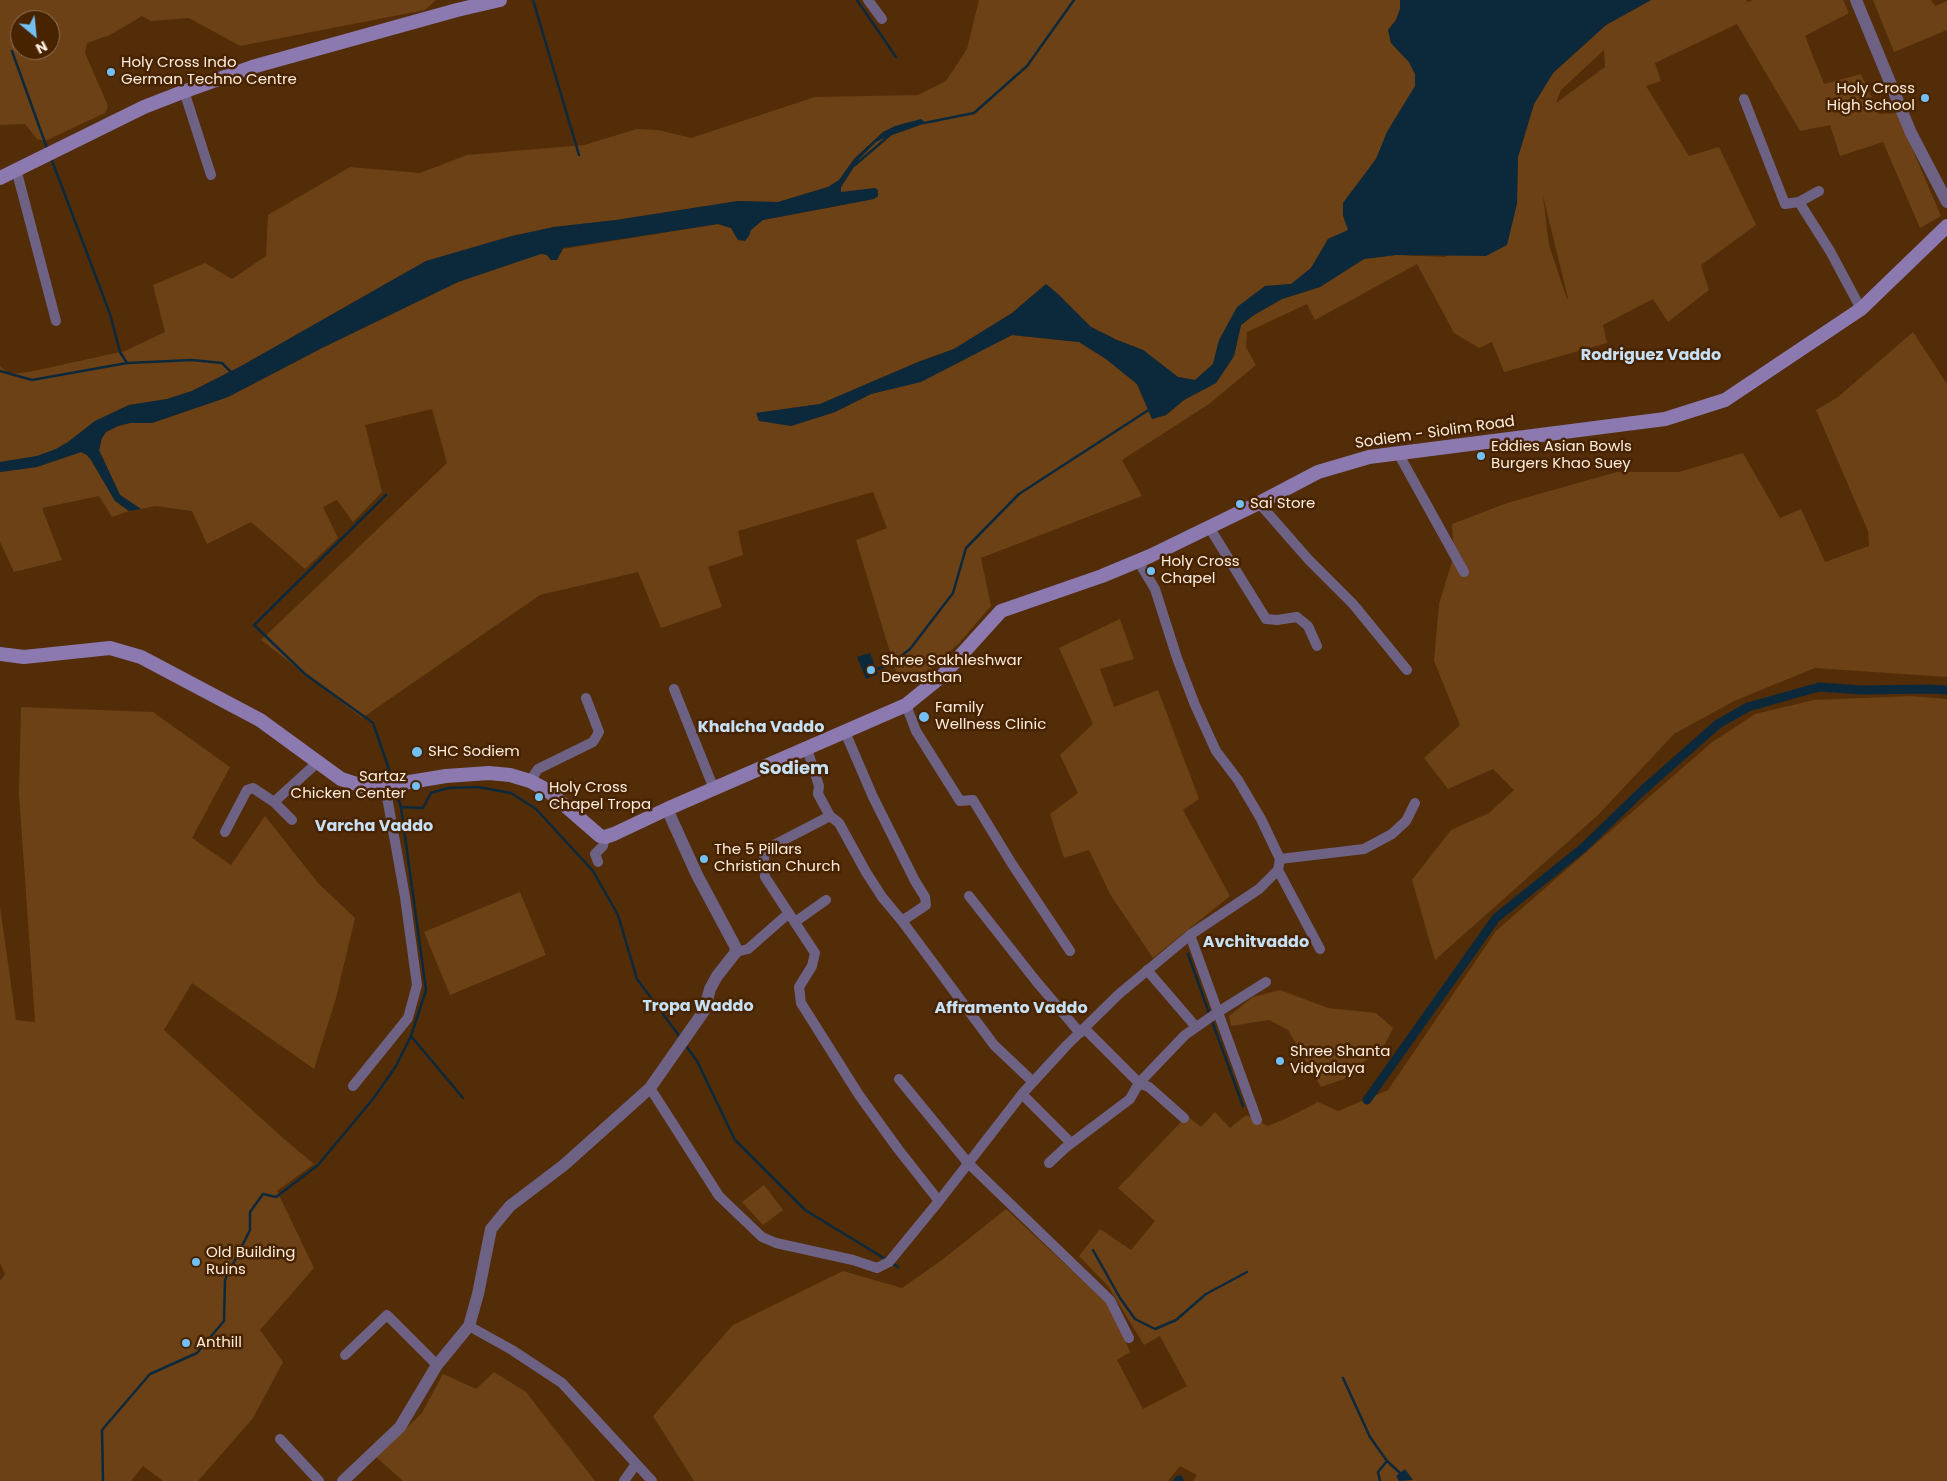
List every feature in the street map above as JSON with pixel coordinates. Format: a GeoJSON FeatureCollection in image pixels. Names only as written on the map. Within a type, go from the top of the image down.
{"type":"FeatureCollection","features":[{"type":"Feature","properties":{"kind":"main road"},"geometry":{"type":"LineString","coordinates":[[0,178],[144,107],[184,91],[252,67],[456,10],[500,0]]}},
{"type":"Feature","properties":{"kind":"main road","name":"Sodiem - Siolim Road"},"geometry":{"type":"LineString","coordinates":[[605,837],[906,705],[943,675],[1001,611],[1102,576],[1259,503],[1318,472],[1369,457],[1665,418],[1725,400],[1861,309],[1947,226]]}},
{"type":"Feature","properties":{"kind":"main road"},"geometry":{"type":"LineString","coordinates":[[0,654],[24,657],[110,648],[141,658],[260,720],[341,778],[366,786],[391,785],[446,776],[490,773],[510,775],[530,781],[547,790],[600,836],[605,837]]}},
{"type":"Feature","properties":{"kind":"street"},"geometry":{"type":"LineString","coordinates":[[868,0],[882,19]]}},
{"type":"Feature","properties":{"kind":"street"},"geometry":{"type":"LineString","coordinates":[[1856,0],[1911,133],[1947,202]]}},
{"type":"Feature","properties":{"kind":"street"},"geometry":{"type":"LineString","coordinates":[[184,91],[211,175]]}},
{"type":"Feature","properties":{"kind":"street"},"geometry":{"type":"LineString","coordinates":[[1744,99],[1785,204],[1799,202],[1819,191]]}},
{"type":"Feature","properties":{"kind":"street"},"geometry":{"type":"LineString","coordinates":[[16,169],[56,321]]}},
{"type":"Feature","properties":{"kind":"street"},"geometry":{"type":"LineString","coordinates":[[1799,202],[1830,251],[1861,309]]}},
{"type":"Feature","properties":{"kind":"street"},"geometry":{"type":"LineString","coordinates":[[1398,453],[1464,572]]}},
{"type":"Feature","properties":{"kind":"street"},"geometry":{"type":"LineString","coordinates":[[1259,503],[1308,559],[1353,604],[1407,670]]}},
{"type":"Feature","properties":{"kind":"street"},"geometry":{"type":"LineString","coordinates":[[1209,527],[1266,619],[1277,620],[1296,617],[1308,626],[1317,646]]}},
{"type":"Feature","properties":{"kind":"street"},"geometry":{"type":"LineString","coordinates":[[650,1088],[719,1196],[762,1237],[776,1243],[852,1260],[877,1268],[889,1262],[1032,1081],[1119,994],[1190,935],[1259,889],[1278,870],[1280,859],[1261,819],[1238,780],[1216,751],[1195,705],[1177,658],[1155,589],[1138,560]]}},
{"type":"Feature","properties":{"kind":"street"},"geometry":{"type":"LineString","coordinates":[[674,689],[714,789]]}},
{"type":"Feature","properties":{"kind":"street"},"geometry":{"type":"LineString","coordinates":[[530,781],[538,769],[593,742],[599,732],[586,698]]}},
{"type":"Feature","properties":{"kind":"street"},"geometry":{"type":"LineString","coordinates":[[906,705],[916,731],[960,800],[973,800],[1012,864],[1070,950]]}},
{"type":"Feature","properties":{"kind":"street"},"geometry":{"type":"LineString","coordinates":[[845,732],[873,797],[915,881],[925,896],[926,905],[902,921]]}},
{"type":"Feature","properties":{"kind":"street"},"geometry":{"type":"LineString","coordinates":[[807,749],[819,786],[818,794],[830,816],[839,823],[882,897],[994,1045],[1032,1081]]}},
{"type":"Feature","properties":{"kind":"street"},"geometry":{"type":"LineString","coordinates":[[274,802],[318,762]]}},
{"type":"Feature","properties":{"kind":"street"},"geometry":{"type":"LineString","coordinates":[[353,1086],[408,1018],[417,985],[391,785]]}},
{"type":"Feature","properties":{"kind":"street"},"geometry":{"type":"LineString","coordinates":[[225,832],[246,790],[254,788],[274,802],[292,820]]}},
{"type":"Feature","properties":{"kind":"street"},"geometry":{"type":"LineString","coordinates":[[1280,859],[1364,849],[1392,834],[1406,821],[1415,803]]}},
{"type":"Feature","properties":{"kind":"street"},"geometry":{"type":"LineString","coordinates":[[667,809],[697,875],[735,946],[736,952]]}},
{"type":"Feature","properties":{"kind":"street"},"geometry":{"type":"LineString","coordinates":[[830,816],[774,845],[764,855],[764,877],[815,953],[812,966],[799,987],[801,1003],[859,1095],[939,1201]]}},
{"type":"Feature","properties":{"kind":"street"},"geometry":{"type":"LineString","coordinates":[[598,862],[595,854],[602,846],[605,837]]}},
{"type":"Feature","properties":{"kind":"street"},"geometry":{"type":"LineString","coordinates":[[1278,870],[1320,949]]}},
{"type":"Feature","properties":{"kind":"street"},"geometry":{"type":"LineString","coordinates":[[969,896],[1036,981],[1082,1031],[1139,1083],[1149,1087],[1184,1118]]}},
{"type":"Feature","properties":{"kind":"street"},"geometry":{"type":"LineString","coordinates":[[343,1481],[400,1427],[437,1365],[469,1326],[478,1294],[491,1229],[510,1206],[564,1165],[650,1088],[704,1011],[716,976],[736,952],[748,949],[792,917],[826,900]]}},
{"type":"Feature","properties":{"kind":"street"},"geometry":{"type":"LineString","coordinates":[[1190,935],[1257,1120]]}},
{"type":"Feature","properties":{"kind":"street"},"geometry":{"type":"LineString","coordinates":[[1148,970],[1196,1027]]}},
{"type":"Feature","properties":{"kind":"street"},"geometry":{"type":"LineString","coordinates":[[1049,1163],[1130,1099],[1139,1083],[1185,1035],[1266,982]]}},
{"type":"Feature","properties":{"kind":"street"},"geometry":{"type":"LineString","coordinates":[[899,1079],[968,1164],[1110,1300],[1129,1338]]}},
{"type":"Feature","properties":{"kind":"street"},"geometry":{"type":"LineString","coordinates":[[1022,1094],[1072,1143]]}},
{"type":"Feature","properties":{"kind":"street"},"geometry":{"type":"LineString","coordinates":[[345,1354],[387,1316],[437,1365]]}},
{"type":"Feature","properties":{"kind":"street"},"geometry":{"type":"LineString","coordinates":[[469,1326],[512,1350],[562,1383],[652,1481]]}},
{"type":"Feature","properties":{"kind":"street"},"geometry":{"type":"LineString","coordinates":[[280,1439],[319,1481]]}},
{"type":"Feature","properties":{"kind":"street"},"geometry":{"type":"LineString","coordinates":[[624,1481],[636,1464]]}},
{"type":"Feature","properties":{"kind":"shaded area"},"geometry":{"type":"Polygon","coordinates":[[[0,0],[436,0],[425,10],[240,46],[189,18],[151,21],[142,16],[110,35],[87,43],[85,53],[108,106],[105,113],[45,141],[37,139],[25,124],[0,125],[0,0]]]}},
{"type":"Feature","properties":{"kind":"shaded area"},"geometry":{"type":"Polygon","coordinates":[[[979,0],[1400,0],[1400,9],[1396,20],[1388,30],[1391,43],[1409,62],[1415,74],[1415,86],[1387,132],[1376,159],[1343,203],[1349,230],[1328,239],[1311,268],[1291,284],[1265,286],[1219,340],[1213,364],[1195,380],[1178,377],[1143,350],[1091,327],[1046,284],[1012,313],[954,349],[918,362],[820,404],[757,413],[791,426],[835,412],[871,394],[921,381],[1012,335],[1079,342],[1106,359],[1137,384],[1152,419],[1166,415],[1184,400],[1216,383],[1234,356],[1241,325],[1254,315],[1282,299],[1320,287],[1364,259],[1396,255],[1445,257],[1517,204],[1518,157],[1534,104],[1553,73],[1606,25],[1651,0],[1746,0],[1748,2],[1753,0],[1843,0],[1849,13],[1805,36],[1824,84],[1861,74],[1879,114],[1897,113],[1941,216],[1920,228],[1883,142],[1840,156],[1830,125],[1800,131],[1737,24],[1655,63],[1661,81],[1646,86],[1689,156],[1719,147],[1756,225],[1701,265],[1709,290],[1668,322],[1653,299],[1603,325],[1607,343],[1504,372],[1492,342],[1479,348],[1454,333],[1417,264],[1315,320],[1307,304],[1247,332],[1246,347],[1256,365],[1209,404],[1122,460],[1142,496],[981,558],[991,606],[960,642],[919,680],[899,682],[856,540],[887,528],[873,492],[738,531],[743,555],[708,567],[722,607],[661,628],[638,572],[540,595],[362,718],[261,640],[447,463],[432,409],[365,425],[382,492],[353,522],[337,500],[323,507],[338,538],[305,569],[251,522],[207,544],[192,511],[155,506],[141,509],[120,495],[99,450],[102,438],[106,432],[118,426],[130,423],[152,423],[228,397],[322,348],[458,282],[541,253],[547,255],[551,260],[557,260],[563,249],[718,224],[731,228],[738,240],[749,236],[750,230],[763,220],[874,199],[878,196],[841,192],[841,187],[859,159],[876,142],[908,122],[883,132],[854,159],[839,180],[828,187],[778,202],[738,201],[616,220],[554,227],[512,236],[426,261],[243,365],[192,391],[167,399],[129,405],[95,421],[56,449],[37,456],[0,462],[0,366],[9,374],[29,372],[125,351],[165,332],[153,285],[205,263],[232,279],[266,256],[268,215],[350,167],[420,173],[467,155],[584,145],[637,129],[658,130],[691,138],[815,97],[918,95],[946,81],[967,49],[979,0]],[[1604,50],[1561,90],[1556,103],[1605,67],[1604,50]],[[1543,196],[1549,245],[1567,299],[1568,298],[1543,196]]]}},
{"type":"Feature","properties":{"kind":"shaded area"},"geometry":{"type":"Polygon","coordinates":[[[1873,0],[1931,0],[1935,6],[1947,1],[1947,30],[1894,52],[1873,0]]]}},
{"type":"Feature","properties":{"kind":"shaded area"},"geometry":{"type":"Polygon","coordinates":[[[1913,332],[1947,384],[1947,677],[1815,668],[1734,701],[1674,734],[1598,815],[1435,960],[1412,880],[1451,830],[1489,813],[1514,790],[1493,769],[1448,789],[1424,758],[1460,725],[1434,661],[1439,604],[1454,555],[1452,524],[1507,503],[1617,472],[1679,472],[1743,453],[1780,518],[1801,509],[1825,562],[1869,546],[1868,531],[1816,410],[1838,397],[1913,332]]]}},
{"type":"Feature","properties":{"kind":"shaded area"},"geometry":{"type":"Polygon","coordinates":[[[81,452],[91,460],[115,501],[129,511],[112,517],[99,496],[42,508],[62,560],[14,572],[0,542],[0,472],[37,467],[81,452]]]}},
{"type":"Feature","properties":{"kind":"shaded area"},"geometry":{"type":"Polygon","coordinates":[[[1120,619],[1134,659],[1100,669],[1114,707],[1158,690],[1199,799],[1183,810],[1230,896],[1153,958],[1110,894],[1089,850],[1064,858],[1050,814],[1078,793],[1060,755],[1093,724],[1059,648],[1120,619]]]}},
{"type":"Feature","properties":{"kind":"shaded area"},"geometry":{"type":"Polygon","coordinates":[[[1911,696],[1947,699],[1947,1481],[1193,1481],[1197,1475],[1180,1466],[1168,1481],[694,1481],[653,1416],[733,1325],[843,1271],[902,1288],[942,1260],[1006,1209],[1112,1308],[1130,1352],[1117,1360],[1143,1409],[1187,1386],[1160,1336],[1144,1345],[1108,1286],[1079,1256],[1100,1229],[1131,1250],[1155,1221],[1118,1188],[1187,1116],[1201,1127],[1215,1112],[1230,1128],[1246,1115],[1268,1126],[1318,1102],[1338,1111],[1388,1090],[1496,931],[1711,743],[1755,714],[1814,700],[1911,696]]]}},
{"type":"Feature","properties":{"kind":"shaded area"},"geometry":{"type":"Polygon","coordinates":[[[21,707],[153,712],[230,767],[192,838],[231,865],[265,816],[318,883],[355,918],[336,998],[314,1069],[192,983],[164,1030],[314,1164],[277,1191],[314,1268],[260,1330],[283,1362],[253,1418],[198,1481],[163,1481],[143,1466],[131,1481],[0,1481],[0,1281],[5,1274],[0,1263],[0,907],[16,1020],[35,1022],[19,794],[21,707]]]}},
{"type":"Feature","properties":{"kind":"shaded area"},"geometry":{"type":"Polygon","coordinates":[[[520,892],[546,955],[450,995],[424,932],[520,892]]]}},
{"type":"Feature","properties":{"kind":"shaded area"},"geometry":{"type":"Polygon","coordinates":[[[1280,990],[1328,1008],[1376,1013],[1393,1028],[1385,1044],[1344,1079],[1321,1087],[1288,1030],[1269,1020],[1231,1026],[1229,1016],[1253,997],[1280,990]]]}},
{"type":"Feature","properties":{"kind":"shaded area"},"geometry":{"type":"Polygon","coordinates":[[[764,1185],[783,1210],[763,1225],[742,1202],[764,1185]]]}},
{"type":"Feature","properties":{"kind":"shaded area"},"geometry":{"type":"Polygon","coordinates":[[[494,1372],[526,1392],[595,1481],[403,1481],[376,1457],[422,1413],[443,1374],[476,1389],[494,1372]]]}},
{"type":"Feature","properties":{"kind":"water"},"geometry":{"type":"Polygon","coordinates":[[[1400,0],[1651,0],[1606,25],[1553,73],[1534,104],[1518,157],[1517,204],[1507,245],[1486,256],[1396,255],[1364,259],[1320,287],[1282,299],[1241,325],[1234,356],[1216,383],[1184,400],[1166,415],[1152,419],[1137,384],[1106,359],[1079,342],[1012,335],[921,382],[871,394],[835,412],[791,426],[759,421],[756,413],[820,404],[918,362],[954,349],[1012,313],[1046,284],[1091,327],[1143,350],[1178,377],[1195,380],[1213,364],[1219,340],[1237,307],[1265,286],[1291,284],[1311,268],[1328,239],[1348,230],[1343,216],[1343,203],[1376,159],[1387,132],[1415,86],[1415,74],[1409,62],[1391,43],[1388,30],[1396,20],[1400,9],[1400,0]]]}},
{"type":"Feature","properties":{"kind":"water"},"geometry":{"type":"Polygon","coordinates":[[[921,119],[926,123],[876,142],[859,159],[841,187],[841,192],[875,188],[878,190],[878,196],[874,199],[763,220],[751,230],[745,241],[738,240],[731,228],[718,224],[563,248],[557,260],[551,260],[547,255],[541,254],[458,282],[322,348],[228,397],[152,423],[130,423],[106,432],[102,438],[99,450],[120,495],[141,509],[129,511],[115,501],[91,460],[81,452],[37,467],[0,472],[0,462],[37,456],[56,449],[95,421],[129,405],[167,399],[192,391],[243,365],[426,261],[512,236],[554,227],[616,220],[738,201],[778,202],[828,187],[839,180],[854,159],[883,132],[895,126],[921,119]]]}},
{"type":"Feature","properties":{"kind":"water"},"geometry":{"type":"Polygon","coordinates":[[[870,653],[878,674],[866,679],[857,657],[870,653]]]}},
{"type":"Feature","properties":{"kind":"water"},"geometry":{"type":"Polygon","coordinates":[[[1405,1469],[1413,1480],[1399,1481],[1396,1476],[1405,1469]]]}},
{"type":"Feature","properties":{"kind":"waterway"},"geometry":{"type":"LineString","coordinates":[[533,0],[579,155]]}},
{"type":"Feature","properties":{"kind":"waterway"},"geometry":{"type":"LineString","coordinates":[[857,0],[896,57]]}},
{"type":"Feature","properties":{"kind":"waterway"},"geometry":{"type":"LineString","coordinates":[[924,123],[974,113],[1027,66],[1074,0]]}},
{"type":"Feature","properties":{"kind":"waterway"},"geometry":{"type":"LineString","coordinates":[[15,60],[48,151]]}},
{"type":"Feature","properties":{"kind":"waterway"},"geometry":{"type":"LineString","coordinates":[[855,165],[891,134]]}},
{"type":"Feature","properties":{"kind":"waterway"},"geometry":{"type":"LineString","coordinates":[[51,158],[110,314],[120,352],[127,363]]}},
{"type":"Feature","properties":{"kind":"waterway"},"geometry":{"type":"LineString","coordinates":[[0,371],[32,380],[127,363],[192,360],[222,363],[232,373]]}},
{"type":"Feature","properties":{"kind":"waterway"},"geometry":{"type":"LineString","coordinates":[[874,670],[891,664],[910,649],[953,593],[966,548],[1019,494],[1150,409]]}},
{"type":"Feature","properties":{"kind":"waterway"},"geometry":{"type":"LineString","coordinates":[[386,495],[254,625],[305,674],[373,723],[393,781]]}},
{"type":"Feature","properties":{"kind":"waterway"},"geometry":{"type":"LineString","coordinates":[[1367,1100],[1496,918],[1583,848],[1642,791],[1718,724],[1748,707],[1819,687],[1862,690],[1947,690]]}},
{"type":"Feature","properties":{"kind":"waterway"},"geometry":{"type":"LineString","coordinates":[[401,807],[423,808],[431,793],[448,788],[478,787],[511,793],[536,809],[593,871],[618,915],[637,979],[680,1037]]}},
{"type":"Feature","properties":{"kind":"waterway"},"geometry":{"type":"LineString","coordinates":[[103,1481],[102,1430],[150,1374],[197,1353],[224,1321],[225,1280],[250,1230],[250,1212],[263,1194],[276,1197],[318,1165],[373,1099],[396,1066],[411,1036],[426,990],[401,807],[395,788]]}},
{"type":"Feature","properties":{"kind":"waterway"},"geometry":{"type":"LineString","coordinates":[[1188,954],[1209,1013]]}},
{"type":"Feature","properties":{"kind":"waterway"},"geometry":{"type":"LineString","coordinates":[[1212,1021],[1243,1106]]}},
{"type":"Feature","properties":{"kind":"waterway"},"geometry":{"type":"LineString","coordinates":[[411,1036],[463,1098]]}},
{"type":"Feature","properties":{"kind":"waterway"},"geometry":{"type":"LineString","coordinates":[[686,1046],[697,1061],[735,1140],[805,1210],[887,1260]]}},
{"type":"Feature","properties":{"kind":"waterway"},"geometry":{"type":"LineString","coordinates":[[1093,1250],[1120,1298],[1135,1319],[1155,1329],[1176,1320],[1206,1294],[1247,1272]]}},
{"type":"Feature","properties":{"kind":"waterway"},"geometry":{"type":"LineString","coordinates":[[892,1263],[898,1267]]}},
{"type":"Feature","properties":{"kind":"waterway"},"geometry":{"type":"LineString","coordinates":[[1343,1378],[1370,1437],[1387,1461],[1400,1473]]}},
{"type":"Feature","properties":{"kind":"waterway"},"geometry":{"type":"LineString","coordinates":[[1380,1481],[1378,1472],[1387,1461]]}},
{"type":"Feature","properties":{"kind":"place","name":"Holy Cross Indo German Techno Centre"},"geometry":{"type":"Point","coordinates":[111,72]}},
{"type":"Feature","properties":{"kind":"place","name":"Holy Cross High School"},"geometry":{"type":"Point","coordinates":[1925,98]}},
{"type":"Feature","properties":{"kind":"place","name":"Eddies Asian Bowls Burgers Khao Suey"},"geometry":{"type":"Point","coordinates":[1481,456]}},
{"type":"Feature","properties":{"kind":"place","name":"Sai Store"},"geometry":{"type":"Point","coordinates":[1240,504]}},
{"type":"Feature","properties":{"kind":"place","name":"Holy Cross Chapel"},"geometry":{"type":"Point","coordinates":[1151,571]}},
{"type":"Feature","properties":{"kind":"place","name":"Shree Sakhleshwar Devasthan"},"geometry":{"type":"Point","coordinates":[871,670]}},
{"type":"Feature","properties":{"kind":"place","name":"Family Wellness Clinic"},"geometry":{"type":"Point","coordinates":[924,717]}},
{"type":"Feature","properties":{"kind":"place","name":"SHC Sodiem"},"geometry":{"type":"Point","coordinates":[417,752]}},
{"type":"Feature","properties":{"kind":"place","name":"Sartaz Chicken Center"},"geometry":{"type":"Point","coordinates":[416,786]}},
{"type":"Feature","properties":{"kind":"place","name":"Holy Cross Chapel Tropa"},"geometry":{"type":"Point","coordinates":[539,797]}},
{"type":"Feature","properties":{"kind":"place","name":"The 5 Pillars Christian Church"},"geometry":{"type":"Point","coordinates":[704,859]}},
{"type":"Feature","properties":{"kind":"place","name":"Shree Shanta Vidyalaya"},"geometry":{"type":"Point","coordinates":[1280,1061]}},
{"type":"Feature","properties":{"kind":"place","name":"Old Building Ruins"},"geometry":{"type":"Point","coordinates":[196,1262]}},
{"type":"Feature","properties":{"kind":"place","name":"Anthill"},"geometry":{"type":"Point","coordinates":[186,1343]}},
{"type":"Feature","properties":{"kind":"district","name":"Rodriguez Vaddo"},"geometry":{"type":"Point","coordinates":[1651,356]}},
{"type":"Feature","properties":{"kind":"district","name":"Khalcha Vaddo"},"geometry":{"type":"Point","coordinates":[761,728]}},
{"type":"Feature","properties":{"kind":"district","name":"Sodiem"},"geometry":{"type":"Point","coordinates":[794,769]}},
{"type":"Feature","properties":{"kind":"district","name":"Varcha Vaddo"},"geometry":{"type":"Point","coordinates":[374,827]}},
{"type":"Feature","properties":{"kind":"district","name":"Avchitvaddo"},"geometry":{"type":"Point","coordinates":[1256,943]}},
{"type":"Feature","properties":{"kind":"district","name":"Tropa Waddo"},"geometry":{"type":"Point","coordinates":[698,1007]}},
{"type":"Feature","properties":{"kind":"district","name":"Afframento Vaddo"},"geometry":{"type":"Point","coordinates":[1011,1009]}}]}
